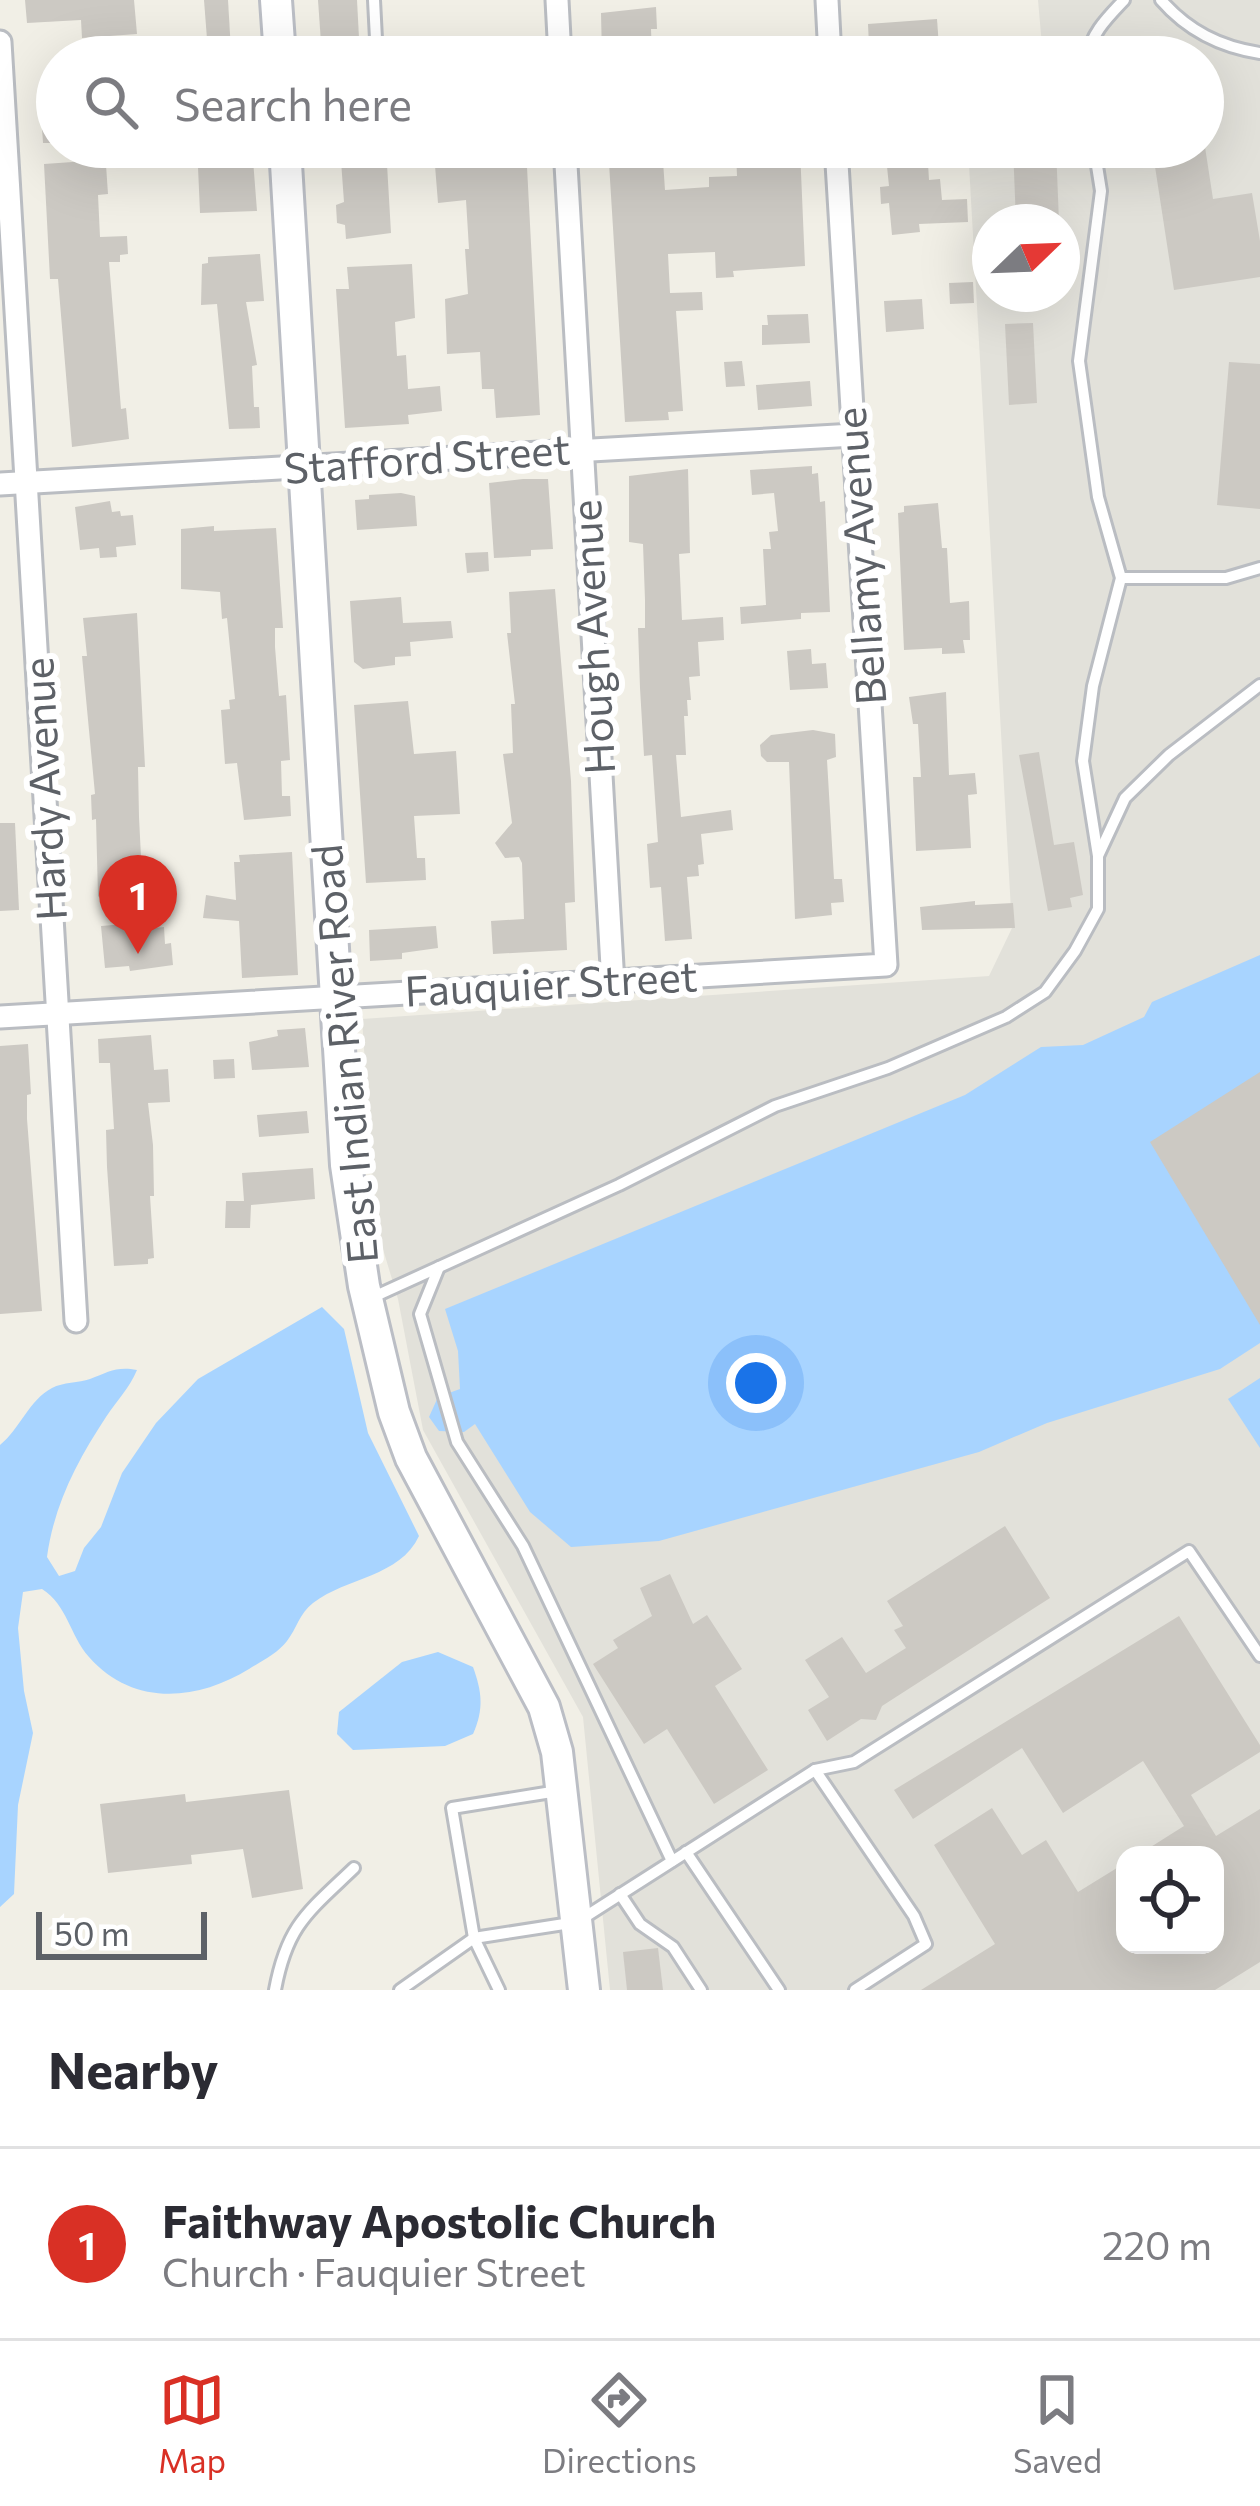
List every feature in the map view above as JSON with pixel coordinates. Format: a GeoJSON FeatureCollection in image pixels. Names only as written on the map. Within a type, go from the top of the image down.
{"type":"FeatureCollection","features":[{"type":"Feature","properties":{"kind":"street"},"geometry":{"type":"LineString","coordinates":[[276,0],[279,36]]}},
{"type":"Feature","properties":{"kind":"street"},"geometry":{"type":"LineString","coordinates":[[557,0],[559,36]]}},
{"type":"Feature","properties":{"kind":"street"},"geometry":{"type":"LineString","coordinates":[[826,0],[829,36]]}},
{"type":"Feature","properties":{"kind":"street","name":"Hardy Avenue"},"geometry":{"type":"LineString","coordinates":[[0,42],[76,1321]]}},
{"type":"Feature","properties":{"kind":"street","name":"East Indian River Road"},"geometry":{"type":"LineString","coordinates":[[286,168],[346,1166],[368,1300],[394,1412],[411,1458],[532,1678],[551,1730],[584,1990]]}},
{"type":"Feature","properties":{"kind":"street","name":"Hough Avenue"},"geometry":{"type":"LineString","coordinates":[[566,168],[613,984]]}},
{"type":"Feature","properties":{"kind":"street","name":"Bellamy Avenue"},"geometry":{"type":"LineString","coordinates":[[837,168],[886,965]]}},
{"type":"Feature","properties":{"kind":"street","name":"Stafford Street"},"geometry":{"type":"LineString","coordinates":[[0,484],[854,435]]}},
{"type":"Feature","properties":{"kind":"street","name":"Fauquier Street"},"geometry":{"type":"LineString","coordinates":[[0,1017],[886,965]]}},
{"type":"Feature","properties":{"kind":"lane"},"geometry":{"type":"LineString","coordinates":[[374,0],[376,36]]}},
{"type":"Feature","properties":{"kind":"lane"},"geometry":{"type":"LineString","coordinates":[[1095,36],[1124,0]]}},
{"type":"Feature","properties":{"kind":"lane"},"geometry":{"type":"LineString","coordinates":[[1161,0],[1175,17],[1205,36]]}},
{"type":"Feature","properties":{"kind":"lane"},"geometry":{"type":"LineString","coordinates":[[1224,48],[1260,53]]}},
{"type":"Feature","properties":{"kind":"lane"},"geometry":{"type":"LineString","coordinates":[[368,1300],[619,1185],[775,1106],[888,1068],[1006,1017],[1045,992],[1075,951],[1098,909],[1098,856],[1083,761],[1093,686],[1121,578],[1098,497],[1079,361],[1100,191],[1097,168]]}},
{"type":"Feature","properties":{"kind":"lane"},"geometry":{"type":"LineString","coordinates":[[1121,578],[1226,578],[1260,568]]}},
{"type":"Feature","properties":{"kind":"lane"},"geometry":{"type":"LineString","coordinates":[[1098,856],[1125,798],[1169,755],[1260,686]]}},
{"type":"Feature","properties":{"kind":"lane"},"geometry":{"type":"LineString","coordinates":[[439,1268],[420,1314],[457,1442],[523,1546],[672,1861]]}},
{"type":"Feature","properties":{"kind":"lane"},"geometry":{"type":"LineString","coordinates":[[400,1990],[474,1938],[577,1922],[815,1770],[854,1762],[1189,1551],[1260,1656]]}},
{"type":"Feature","properties":{"kind":"lane"},"geometry":{"type":"LineString","coordinates":[[815,1770],[914,1916],[926,1944],[855,1990]]}},
{"type":"Feature","properties":{"kind":"lane"},"geometry":{"type":"LineString","coordinates":[[499,1990],[474,1938],[452,1808],[561,1790]]}},
{"type":"Feature","properties":{"kind":"lane"},"geometry":{"type":"LineString","coordinates":[[686,1852],[779,1990]]}},
{"type":"Feature","properties":{"kind":"lane"},"geometry":{"type":"LineString","coordinates":[[275,1990],[282,1952],[298,1922],[354,1868]]}},
{"type":"Feature","properties":{"kind":"lane"},"geometry":{"type":"LineString","coordinates":[[620,1894],[640,1924],[674,1947],[700,1990]]}},
{"type":"Feature","properties":{"kind":"shaded area"},"geometry":{"type":"Polygon","coordinates":[[[1038,0],[1260,0],[1260,1990],[610,1990],[583,1717],[423,1430],[398,1299],[376,1226],[362,1019],[989,976],[1012,928],[977,312],[1080,312],[1080,204],[972,204],[972,218],[969,168],[1224,168],[1224,36],[1041,36],[1038,0]]]}},
{"type":"Feature","properties":{"kind":"water"},"geometry":{"type":"Polygon","coordinates":[[[1260,955],[1260,1343],[1220,1369],[1047,1423],[979,1452],[659,1541],[571,1547],[530,1512],[475,1424],[464,1432],[439,1431],[429,1417],[438,1397],[460,1389],[458,1351],[445,1309],[965,1095],[1041,1047],[1083,1045],[1144,1017],[1152,1002],[1260,955]]]}},
{"type":"Feature","properties":{"kind":"water"},"geometry":{"type":"Polygon","coordinates":[[[322,1307],[344,1329],[368,1433],[419,1536],[399,1560],[313,1603],[287,1641],[270,1656],[229,1680],[187,1692],[145,1691],[106,1673],[82,1648],[51,1596],[42,1589],[23,1592],[18,1628],[33,1733],[18,1805],[14,1894],[0,1907],[0,1445],[52,1388],[118,1369],[137,1370],[86,1450],[55,1519],[47,1557],[59,1576],[75,1571],[84,1548],[101,1527],[122,1473],[156,1423],[198,1379],[322,1307]]]}},
{"type":"Feature","properties":{"kind":"water"},"geometry":{"type":"Polygon","coordinates":[[[1260,1378],[1260,1448],[1228,1399],[1260,1378]]]}},
{"type":"Feature","properties":{"kind":"water"},"geometry":{"type":"Polygon","coordinates":[[[438,1652],[473,1667],[480,1700],[473,1734],[445,1746],[353,1750],[337,1734],[339,1712],[402,1662],[438,1652]]]}},
{"type":"Feature","properties":{"kind":"building"},"geometry":{"type":"Polygon","coordinates":[[[25,0],[134,0],[137,34],[82,36],[81,20],[27,23],[25,0]]]}},
{"type":"Feature","properties":{"kind":"building"},"geometry":{"type":"Polygon","coordinates":[[[204,0],[228,0],[230,36],[207,36],[204,0]]]}},
{"type":"Feature","properties":{"kind":"building"},"geometry":{"type":"Polygon","coordinates":[[[318,0],[357,0],[359,36],[321,36],[318,0]]]}},
{"type":"Feature","properties":{"kind":"building"},"geometry":{"type":"Polygon","coordinates":[[[656,7],[657,29],[651,29],[651,36],[602,36],[601,13],[656,7]]]}},
{"type":"Feature","properties":{"kind":"building"},"geometry":{"type":"Polygon","coordinates":[[[937,19],[938,36],[869,36],[868,24],[937,19]]]}},
{"type":"Feature","properties":{"kind":"building"},"geometry":{"type":"Polygon","coordinates":[[[44,168],[106,168],[108,194],[98,195],[100,237],[127,236],[128,254],[120,255],[120,262],[109,262],[121,409],[126,408],[129,439],[72,447],[58,279],[50,279],[44,168]]]}},
{"type":"Feature","properties":{"kind":"building"},"geometry":{"type":"Polygon","coordinates":[[[198,168],[254,168],[257,211],[200,213],[198,168]]]}},
{"type":"Feature","properties":{"kind":"building"},"geometry":{"type":"Polygon","coordinates":[[[342,168],[387,168],[391,233],[346,239],[345,225],[337,223],[336,205],[344,202],[342,168]]]}},
{"type":"Feature","properties":{"kind":"building"},"geometry":{"type":"Polygon","coordinates":[[[435,168],[527,168],[540,415],[496,418],[494,389],[482,389],[480,352],[447,354],[445,299],[468,294],[465,249],[469,249],[466,200],[438,203],[435,168]]]}},
{"type":"Feature","properties":{"kind":"building"},"geometry":{"type":"Polygon","coordinates":[[[609,168],[663,168],[665,190],[709,187],[709,177],[737,176],[737,168],[801,168],[805,266],[733,271],[734,277],[716,278],[715,252],[668,254],[670,293],[702,292],[703,310],[676,311],[683,411],[668,412],[669,420],[625,422],[609,168]]]}},
{"type":"Feature","properties":{"kind":"building"},"geometry":{"type":"Polygon","coordinates":[[[887,168],[928,168],[929,180],[940,179],[942,200],[967,199],[968,222],[919,224],[920,232],[892,235],[889,203],[881,204],[880,187],[889,186],[887,168]]]}},
{"type":"Feature","properties":{"kind":"building"},"geometry":{"type":"Polygon","coordinates":[[[1014,168],[1057,168],[1058,204],[1015,204],[1014,168]]]}},
{"type":"Feature","properties":{"kind":"building"},"geometry":{"type":"Polygon","coordinates":[[[1155,168],[1208,168],[1213,199],[1252,193],[1260,277],[1174,290],[1155,168]]]}},
{"type":"Feature","properties":{"kind":"building"},"geometry":{"type":"Polygon","coordinates":[[[260,254],[264,301],[246,302],[257,365],[252,366],[260,428],[229,429],[217,304],[201,305],[202,264],[208,263],[208,257],[260,254]]]}},
{"type":"Feature","properties":{"kind":"building"},"geometry":{"type":"Polygon","coordinates":[[[412,264],[415,318],[395,322],[397,356],[406,355],[408,389],[440,386],[442,411],[408,415],[409,424],[345,428],[336,289],[349,289],[347,267],[412,264]]]}},
{"type":"Feature","properties":{"kind":"building"},"geometry":{"type":"Polygon","coordinates":[[[972,282],[972,303],[950,304],[949,283],[972,282]]]}},
{"type":"Feature","properties":{"kind":"building"},"geometry":{"type":"Polygon","coordinates":[[[922,299],[924,329],[886,332],[884,301],[922,299]]]}},
{"type":"Feature","properties":{"kind":"building"},"geometry":{"type":"Polygon","coordinates":[[[808,314],[810,343],[762,345],[767,315],[808,314]]]}},
{"type":"Feature","properties":{"kind":"building"},"geometry":{"type":"Polygon","coordinates":[[[1033,323],[1037,403],[1009,405],[1005,324],[1033,323]]]}},
{"type":"Feature","properties":{"kind":"building"},"geometry":{"type":"Polygon","coordinates":[[[742,361],[745,386],[726,387],[724,362],[742,361]]]}},
{"type":"Feature","properties":{"kind":"building"},"geometry":{"type":"Polygon","coordinates":[[[1229,362],[1260,364],[1260,509],[1217,505],[1229,362]]]}},
{"type":"Feature","properties":{"kind":"building"},"geometry":{"type":"Polygon","coordinates":[[[810,381],[812,406],[758,410],[756,385],[810,381]]]}},
{"type":"Feature","properties":{"kind":"building"},"geometry":{"type":"Polygon","coordinates":[[[812,466],[812,474],[818,473],[820,502],[825,501],[830,612],[741,624],[740,607],[766,605],[763,549],[771,549],[769,532],[778,531],[774,493],[752,495],[750,470],[812,466]]]}},
{"type":"Feature","properties":{"kind":"building"},"geometry":{"type":"Polygon","coordinates":[[[688,469],[690,553],[679,554],[682,620],[723,617],[724,640],[698,642],[700,676],[689,677],[686,755],[676,755],[681,817],[731,810],[733,830],[701,834],[704,864],[698,865],[699,876],[687,877],[692,939],[665,941],[661,887],[650,888],[647,844],[658,842],[652,755],[644,756],[640,688],[638,628],[645,628],[643,544],[629,542],[629,476],[688,469]]]}},
{"type":"Feature","properties":{"kind":"building"},"geometry":{"type":"Polygon","coordinates":[[[548,479],[553,549],[531,550],[531,556],[494,558],[489,483],[548,479]]]}},
{"type":"Feature","properties":{"kind":"building"},"geometry":{"type":"Polygon","coordinates":[[[401,493],[415,496],[417,526],[357,530],[355,500],[401,493]]]}},
{"type":"Feature","properties":{"kind":"building"},"geometry":{"type":"Polygon","coordinates":[[[110,501],[112,512],[133,515],[136,545],[116,547],[117,557],[100,558],[99,548],[80,550],[75,507],[110,501]]]}},
{"type":"Feature","properties":{"kind":"building"},"geometry":{"type":"Polygon","coordinates":[[[938,503],[950,603],[969,601],[970,640],[963,640],[965,653],[942,654],[942,648],[904,650],[898,513],[904,512],[904,506],[938,503]]]}},
{"type":"Feature","properties":{"kind":"building"},"geometry":{"type":"Polygon","coordinates":[[[214,526],[214,531],[276,528],[283,628],[275,628],[275,647],[279,696],[286,695],[290,760],[281,761],[282,796],[290,796],[291,816],[244,820],[237,763],[225,764],[221,710],[230,709],[229,700],[235,699],[227,618],[222,619],[220,592],[181,589],[181,529],[214,526]]]}},
{"type":"Feature","properties":{"kind":"building"},"geometry":{"type":"Polygon","coordinates":[[[488,552],[489,571],[467,573],[465,553],[488,552]]]}},
{"type":"Feature","properties":{"kind":"building"},"geometry":{"type":"Polygon","coordinates":[[[555,589],[571,781],[575,902],[565,903],[567,950],[493,954],[491,921],[524,919],[522,863],[519,857],[505,858],[495,843],[512,823],[503,754],[513,753],[511,704],[515,704],[507,633],[511,633],[509,592],[555,589]]]}},
{"type":"Feature","properties":{"kind":"building"},"geometry":{"type":"Polygon","coordinates":[[[401,597],[403,623],[451,621],[453,638],[410,642],[411,656],[395,657],[395,665],[363,669],[354,662],[350,601],[401,597]]]}},
{"type":"Feature","properties":{"kind":"building"},"geometry":{"type":"Polygon","coordinates":[[[137,613],[145,767],[138,767],[141,857],[145,865],[151,865],[153,889],[142,890],[144,929],[164,927],[173,965],[130,971],[129,966],[105,968],[101,926],[125,924],[98,896],[91,795],[95,794],[82,656],[87,656],[83,618],[137,613]]]}},
{"type":"Feature","properties":{"kind":"building"},"geometry":{"type":"Polygon","coordinates":[[[811,649],[812,664],[826,663],[828,688],[790,690],[787,651],[811,649]]]}},
{"type":"Feature","properties":{"kind":"building"},"geometry":{"type":"Polygon","coordinates":[[[946,692],[949,775],[975,773],[977,794],[968,795],[971,848],[916,851],[913,777],[921,777],[918,724],[913,724],[909,697],[946,692]]]}},
{"type":"Feature","properties":{"kind":"building"},"geometry":{"type":"Polygon","coordinates":[[[408,701],[414,754],[456,751],[460,814],[414,816],[417,858],[425,858],[426,880],[366,883],[354,705],[408,701]]]}},
{"type":"Feature","properties":{"kind":"building"},"geometry":{"type":"Polygon","coordinates":[[[813,730],[835,734],[836,757],[827,760],[834,879],[842,879],[844,902],[831,903],[832,915],[795,919],[789,762],[767,762],[760,745],[771,735],[813,730]]]}},
{"type":"Feature","properties":{"kind":"building"},"geometry":{"type":"Polygon","coordinates":[[[1039,752],[1054,845],[1074,842],[1083,895],[1070,898],[1072,907],[1048,911],[1019,755],[1039,752]]]}},
{"type":"Feature","properties":{"kind":"building"},"geometry":{"type":"Polygon","coordinates":[[[0,823],[15,823],[19,910],[0,911],[0,823]]]}},
{"type":"Feature","properties":{"kind":"building"},"geometry":{"type":"Polygon","coordinates":[[[292,852],[298,975],[242,978],[239,921],[203,918],[206,895],[236,900],[234,862],[240,862],[239,855],[292,852]]]}},
{"type":"Feature","properties":{"kind":"building"},"geometry":{"type":"Polygon","coordinates":[[[975,901],[975,905],[1013,903],[1015,928],[922,930],[920,907],[975,901]]]}},
{"type":"Feature","properties":{"kind":"building"},"geometry":{"type":"Polygon","coordinates":[[[436,926],[438,948],[402,953],[402,959],[370,961],[369,930],[436,926]]]}},
{"type":"Feature","properties":{"kind":"building"},"geometry":{"type":"Polygon","coordinates":[[[305,1028],[309,1067],[252,1070],[249,1042],[278,1036],[277,1030],[305,1028]]]}},
{"type":"Feature","properties":{"kind":"building"},"geometry":{"type":"Polygon","coordinates":[[[151,1035],[154,1070],[168,1069],[170,1102],[148,1103],[154,1258],[148,1264],[114,1266],[106,1130],[114,1129],[110,1063],[99,1063],[98,1039],[151,1035]]]}},
{"type":"Feature","properties":{"kind":"building"},"geometry":{"type":"Polygon","coordinates":[[[28,1044],[31,1094],[27,1095],[27,1119],[42,1311],[0,1314],[0,1046],[28,1044]]]}},
{"type":"Feature","properties":{"kind":"building"},"geometry":{"type":"Polygon","coordinates":[[[234,1059],[235,1078],[214,1079],[213,1060],[234,1059]]]}},
{"type":"Feature","properties":{"kind":"building"},"geometry":{"type":"Polygon","coordinates":[[[1260,1072],[1260,1325],[1150,1142],[1260,1072]]]}},
{"type":"Feature","properties":{"kind":"building"},"geometry":{"type":"Polygon","coordinates":[[[307,1111],[309,1133],[259,1137],[257,1115],[307,1111]]]}},
{"type":"Feature","properties":{"kind":"building"},"geometry":{"type":"Polygon","coordinates":[[[313,1168],[315,1199],[251,1205],[250,1228],[225,1228],[226,1201],[244,1201],[242,1173],[313,1168]]]}},
{"type":"Feature","properties":{"kind":"building"},"geometry":{"type":"Polygon","coordinates":[[[1005,1526],[1050,1598],[882,1706],[876,1720],[861,1719],[827,1741],[808,1710],[829,1697],[805,1660],[842,1637],[866,1673],[906,1648],[894,1630],[903,1626],[887,1601],[1005,1526]]]}},
{"type":"Feature","properties":{"kind":"building"},"geometry":{"type":"Polygon","coordinates":[[[670,1574],[693,1624],[707,1615],[742,1669],[715,1686],[768,1770],[714,1804],[667,1729],[644,1744],[593,1664],[618,1648],[613,1640],[652,1616],[640,1588],[670,1574]]]}},
{"type":"Feature","properties":{"kind":"building"},"geometry":{"type":"Polygon","coordinates":[[[1179,1616],[1260,1745],[1260,1752],[1191,1795],[1216,1836],[1260,1809],[1260,1962],[1215,1990],[921,1990],[995,1944],[934,1845],[992,1808],[1022,1855],[1046,1840],[1078,1892],[1116,1869],[1116,1954],[1224,1954],[1224,1846],[1152,1846],[1184,1826],[1143,1761],[1063,1813],[1022,1748],[913,1819],[894,1790],[1179,1616]]]}},
{"type":"Feature","properties":{"kind":"building"},"geometry":{"type":"Polygon","coordinates":[[[289,1790],[303,1889],[252,1898],[243,1849],[191,1855],[192,1864],[108,1873],[100,1804],[185,1794],[186,1802],[289,1790]]]}},
{"type":"Feature","properties":{"kind":"building"},"geometry":{"type":"Polygon","coordinates":[[[658,1948],[663,1990],[627,1990],[623,1952],[658,1948]]]}},
{"type":"Feature","properties":{"kind":"place","name":"Faithway Apostolic Church"},"geometry":{"type":"Point","coordinates":[138,954]}}]}
